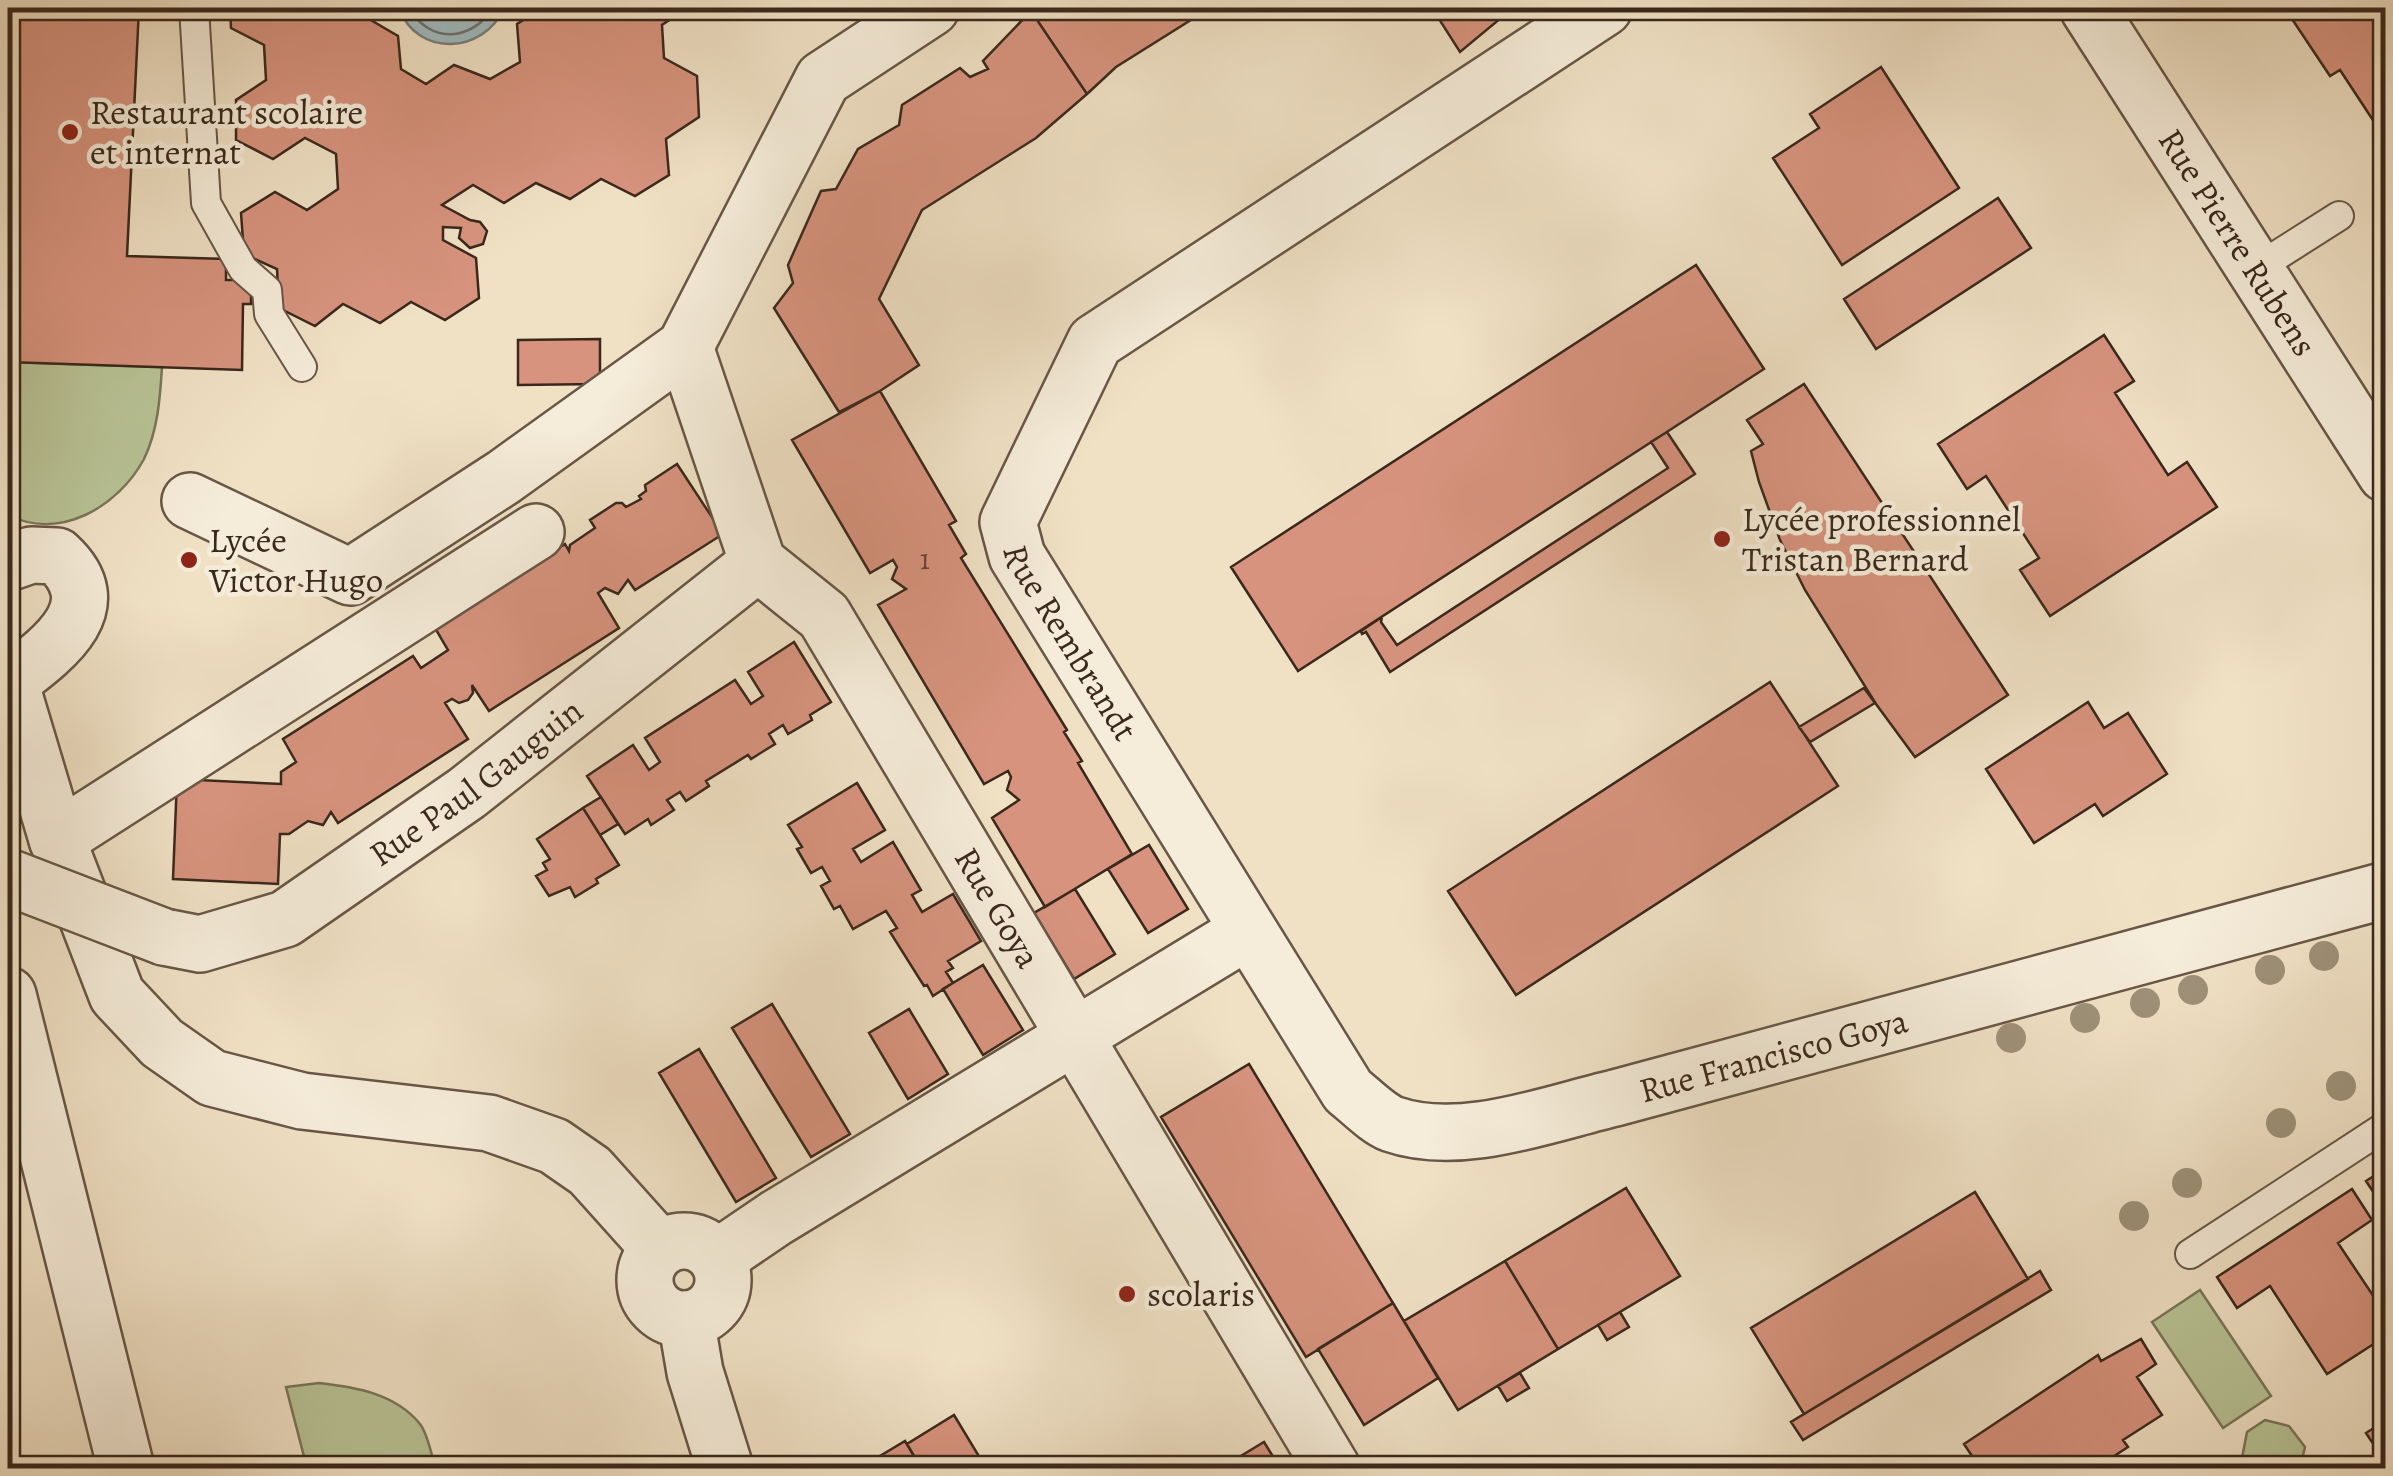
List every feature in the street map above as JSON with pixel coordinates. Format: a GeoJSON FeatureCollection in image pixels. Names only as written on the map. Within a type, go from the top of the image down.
{"type":"FeatureCollection","features":[{"type":"Feature","properties":{"kind":"street"},"geometry":{"type":"LineString","coordinates":[[190,501],[350,576],[504,477],[684,347],[824,79],[931,8]]}},
{"type":"Feature","properties":{"kind":"street","name":"Rue Rembrandt"},"geometry":{"type":"LineString","coordinates":[[1248,931],[1017,556],[1008,522],[1095,342],[1604,8]]}},
{"type":"Feature","properties":{"kind":"street","name":"Rue Pierre Rubens"},"geometry":{"type":"LineString","coordinates":[[2088,8],[2386,474]]}},
{"type":"Feature","properties":{"kind":"street"},"geometry":{"type":"LineString","coordinates":[[684,347],[758,562]]}},
{"type":"Feature","properties":{"kind":"street"},"geometry":{"type":"LineString","coordinates":[[57,839],[536,532]]}},
{"type":"Feature","properties":{"kind":"street"},"geometry":{"type":"LineString","coordinates":[[8,563],[31,555],[57,556],[74,571],[80,595],[78,616],[45,656],[9,678],[57,839],[117,995],[162,1043],[212,1078],[302,1102],[488,1123],[554,1146],[590,1170],[660,1249]]}},
{"type":"Feature","properties":{"kind":"street","name":"Rue Paul Gauguin"},"geometry":{"type":"LineString","coordinates":[[8,877],[164,936],[200,944],[285,920],[467,794],[758,562]]}},
{"type":"Feature","properties":{"kind":"street","name":"Rue Goya"},"geometry":{"type":"LineString","coordinates":[[758,562],[824,616],[1332,1468]]}},
{"type":"Feature","properties":{"kind":"street","name":"Rue Francisco Goya"},"geometry":{"type":"LineString","coordinates":[[1248,931],[1348,1091],[1390,1123],[1452,1135],[1615,1098],[2386,890]]}},
{"type":"Feature","properties":{"kind":"street"},"geometry":{"type":"LineString","coordinates":[[718,1258],[776,1218],[1248,931]]}},
{"type":"Feature","properties":{"kind":"street"},"geometry":{"type":"LineString","coordinates":[[8,995],[126,1468]]}},
{"type":"Feature","properties":{"kind":"street"},"geometry":{"type":"LineString","coordinates":[[684,1240],[708,1248],[718,1258],[724,1280],[717,1303],[708,1311],[686,1319],[662,1313],[647,1294],[646,1269],[660,1249],[684,1240]]}},
{"type":"Feature","properties":{"kind":"street"},"geometry":{"type":"LineString","coordinates":[[686,1319],[695,1372],[725,1468]]}},
{"type":"Feature","properties":{"kind":"lane"},"geometry":{"type":"LineString","coordinates":[[194,8],[206,202],[243,268],[267,290],[269,314],[302,367]]}},
{"type":"Feature","properties":{"kind":"lane"},"geometry":{"type":"LineString","coordinates":[[2254,270],[2338,216]]}},
{"type":"Feature","properties":{"kind":"lane"},"geometry":{"type":"LineString","coordinates":[[2190,1254],[2386,1126]]}},
{"type":"Feature","properties":{"kind":"green space"},"geometry":{"type":"Polygon","coordinates":[[[8,362],[162,367],[158,414],[144,459],[119,492],[86,515],[48,524],[8,515],[8,362]]]}},
{"type":"Feature","properties":{"kind":"green space"},"geometry":{"type":"Polygon","coordinates":[[[2200,1290],[2271,1396],[2223,1428],[2152,1322],[2200,1290]]]}},
{"type":"Feature","properties":{"kind":"green space"},"geometry":{"type":"Polygon","coordinates":[[[319,1383],[360,1390],[399,1405],[423,1428],[436,1468],[307,1468],[286,1387],[319,1383]]]}},
{"type":"Feature","properties":{"kind":"green space"},"geometry":{"type":"Polygon","coordinates":[[[2265,1420],[2289,1426],[2305,1447],[2300,1468],[2248,1468],[2242,1458],[2247,1432],[2265,1420]]]}},
{"type":"Feature","properties":{"kind":"water"},"geometry":{"type":"Polygon","coordinates":[[[399,8],[504,8],[482,34],[451,44],[420,36],[399,8]]]}},
{"type":"Feature","properties":{"kind":"building","name":"Restaurant scolaire et internat"},"geometry":{"type":"Polygon","coordinates":[[[8,8],[139,8],[127,256],[226,259],[226,280],[251,280],[251,304],[243,304],[242,370],[8,362],[8,8]]]}},
{"type":"Feature","properties":{"kind":"building"},"geometry":{"type":"Polygon","coordinates":[[[230,8],[364,8],[364,16],[398,36],[401,69],[426,84],[454,65],[490,79],[520,62],[517,24],[543,8],[687,8],[662,25],[664,58],[697,76],[699,117],[666,139],[669,175],[635,196],[601,179],[570,199],[536,183],[504,203],[473,185],[442,205],[480,222],[487,231],[483,244],[470,248],[459,238],[461,228],[443,227],[443,240],[476,258],[479,298],[445,320],[411,302],[380,323],[343,304],[315,326],[279,308],[277,269],[244,254],[241,213],[275,192],[307,210],[338,189],[336,154],[305,138],[273,159],[236,140],[236,100],[266,80],[264,45],[231,28],[230,8]]]}},
{"type":"Feature","properties":{"kind":"building"},"geometry":{"type":"Polygon","coordinates":[[[1210,8],[1116,67],[1087,94],[1031,11],[1210,8]]]}},
{"type":"Feature","properties":{"kind":"building"},"geometry":{"type":"Polygon","coordinates":[[[1432,8],[1513,8],[1460,52],[1432,8]]]}},
{"type":"Feature","properties":{"kind":"building"},"geometry":{"type":"Polygon","coordinates":[[[2300,8],[2386,8],[2386,140],[2340,70],[2330,76],[2290,16],[2300,8]]]}},
{"type":"Feature","properties":{"kind":"building"},"geometry":{"type":"Polygon","coordinates":[[[1031,11],[1087,94],[1036,138],[922,210],[879,299],[919,365],[839,412],[774,308],[793,283],[788,265],[821,191],[836,189],[858,149],[899,125],[902,105],[960,68],[970,77],[988,69],[983,61],[1031,11]]]}},
{"type":"Feature","properties":{"kind":"building"},"geometry":{"type":"Polygon","coordinates":[[[1881,67],[1959,188],[1842,265],[1773,158],[1819,128],[1810,114],[1881,67]]]}},
{"type":"Feature","properties":{"kind":"building"},"geometry":{"type":"Polygon","coordinates":[[[1998,198],[2031,248],[1876,349],[1844,299],[1998,198]]]}},
{"type":"Feature","properties":{"kind":"building"},"geometry":{"type":"Polygon","coordinates":[[[1696,265],[1764,369],[1298,671],[1231,567],[1696,265]]]}},
{"type":"Feature","properties":{"kind":"building"},"geometry":{"type":"Polygon","coordinates":[[[2104,335],[2134,381],[2115,393],[2168,475],[2187,462],[2217,507],[2050,616],[2020,570],[2039,558],[1986,476],[1967,489],[1938,444],[2104,335]]]}},
{"type":"Feature","properties":{"kind":"building"},"geometry":{"type":"Polygon","coordinates":[[[600,339],[600,384],[518,385],[518,340],[600,339]]]}},
{"type":"Feature","properties":{"kind":"building"},"geometry":{"type":"Polygon","coordinates":[[[1804,384],[2008,695],[1915,757],[1876,704],[1805,590],[1780,540],[1759,482],[1751,451],[1763,444],[1747,420],[1804,384]]]}},
{"type":"Feature","properties":{"kind":"building"},"geometry":{"type":"Polygon","coordinates":[[[880,391],[956,521],[949,525],[966,554],[961,558],[1067,730],[1064,732],[1082,761],[1078,763],[1132,854],[1045,907],[992,818],[1019,800],[1007,790],[1011,777],[1008,771],[984,784],[878,605],[906,589],[892,579],[897,567],[893,560],[870,573],[792,440],[880,391]]]}},
{"type":"Feature","properties":{"kind":"building"},"geometry":{"type":"Polygon","coordinates":[[[1667,432],[1695,474],[1390,672],[1366,632],[1361,631],[1382,617],[1381,622],[1397,645],[1668,468],[1651,442],[1667,432]]]}},
{"type":"Feature","properties":{"kind":"building"},"geometry":{"type":"Polygon","coordinates":[[[677,464],[723,534],[635,590],[628,580],[618,594],[605,588],[598,593],[619,628],[489,711],[472,685],[473,693],[468,700],[459,703],[452,699],[445,703],[468,739],[338,823],[331,812],[323,825],[308,821],[289,834],[280,834],[278,884],[173,879],[177,779],[281,784],[281,772],[296,762],[283,739],[413,656],[421,668],[448,650],[435,628],[565,544],[569,551],[570,545],[595,528],[590,520],[616,503],[626,507],[641,499],[645,485],[677,464]]]}},
{"type":"Feature","properties":{"kind":"building"},"geometry":{"type":"Polygon","coordinates":[[[794,642],[831,702],[810,715],[812,720],[788,734],[783,725],[769,734],[775,744],[751,759],[748,755],[706,781],[709,786],[686,801],[680,792],[667,800],[674,810],[651,825],[648,819],[625,834],[587,776],[633,745],[649,770],[660,762],[645,738],[735,680],[751,704],[763,696],[748,672],[794,642]]]}},
{"type":"Feature","properties":{"kind":"building"},"geometry":{"type":"Polygon","coordinates":[[[1770,682],[1838,786],[1516,995],[1448,891],[1770,682]]]}},
{"type":"Feature","properties":{"kind":"building"},"geometry":{"type":"Polygon","coordinates":[[[1864,688],[1875,703],[1810,742],[1799,727],[1864,688]]]}},
{"type":"Feature","properties":{"kind":"building"},"geometry":{"type":"Polygon","coordinates":[[[2088,702],[2104,728],[2128,713],[2167,774],[2103,816],[2095,804],[2034,843],[1986,769],[2088,702]]]}},
{"type":"Feature","properties":{"kind":"building"},"geometry":{"type":"Polygon","coordinates":[[[857,783],[885,830],[853,849],[861,862],[893,842],[921,890],[912,895],[922,912],[953,894],[981,941],[948,961],[953,968],[946,972],[953,983],[933,996],[890,932],[897,928],[886,911],[853,929],[840,906],[834,909],[821,886],[830,881],[822,867],[811,873],[797,849],[802,847],[788,825],[857,783]]]}},
{"type":"Feature","properties":{"kind":"building"},"geometry":{"type":"Polygon","coordinates":[[[601,797],[618,824],[600,835],[583,808],[601,797]]]}},
{"type":"Feature","properties":{"kind":"building"},"geometry":{"type":"Polygon","coordinates":[[[583,808],[619,865],[575,897],[570,887],[549,896],[536,876],[547,870],[543,863],[550,859],[537,839],[583,808]]]}},
{"type":"Feature","properties":{"kind":"building"},"geometry":{"type":"Polygon","coordinates":[[[1149,845],[1188,909],[1148,933],[1108,869],[1149,845]]]}},
{"type":"Feature","properties":{"kind":"building"},"geometry":{"type":"Polygon","coordinates":[[[1075,889],[1115,954],[1074,979],[1034,913],[1075,889]]]}},
{"type":"Feature","properties":{"kind":"building"},"geometry":{"type":"Polygon","coordinates":[[[983,965],[1023,1030],[983,1055],[943,989],[983,965]]]}},
{"type":"Feature","properties":{"kind":"building"},"geometry":{"type":"Polygon","coordinates":[[[772,1004],[850,1134],[811,1157],[732,1028],[772,1004]]]}},
{"type":"Feature","properties":{"kind":"building"},"geometry":{"type":"Polygon","coordinates":[[[909,1009],[948,1074],[908,1099],[869,1033],[909,1009]]]}},
{"type":"Feature","properties":{"kind":"building"},"geometry":{"type":"Polygon","coordinates":[[[699,1049],[776,1178],[736,1202],[659,1073],[699,1049]]]}},
{"type":"Feature","properties":{"kind":"building"},"geometry":{"type":"Polygon","coordinates":[[[1249,1064],[1393,1303],[1306,1357],[1161,1117],[1249,1064]]]}},
{"type":"Feature","properties":{"kind":"building"},"geometry":{"type":"Polygon","coordinates":[[[2386,1168],[2386,1211],[2366,1181],[2386,1168]]]}},
{"type":"Feature","properties":{"kind":"building"},"geometry":{"type":"Polygon","coordinates":[[[1626,1188],[1680,1276],[1558,1349],[1505,1261],[1626,1188]]]}},
{"type":"Feature","properties":{"kind":"building"},"geometry":{"type":"Polygon","coordinates":[[[2352,1189],[2372,1220],[2338,1243],[2386,1315],[2386,1336],[2327,1374],[2270,1286],[2237,1308],[2217,1277],[2352,1189]]]}},
{"type":"Feature","properties":{"kind":"building"},"geometry":{"type":"Polygon","coordinates":[[[1975,1192],[2028,1279],[1804,1414],[1751,1328],[1975,1192]]]}},
{"type":"Feature","properties":{"kind":"building"},"geometry":{"type":"Polygon","coordinates":[[[1505,1261],[1558,1349],[1458,1410],[1404,1321],[1505,1261]]]}},
{"type":"Feature","properties":{"kind":"building"},"geometry":{"type":"Polygon","coordinates":[[[2040,1271],[2051,1290],[1803,1440],[1791,1422],[2040,1271]]]}},
{"type":"Feature","properties":{"kind":"building"},"geometry":{"type":"Polygon","coordinates":[[[1393,1303],[1438,1378],[1364,1425],[1318,1349],[1393,1303]]]}},
{"type":"Feature","properties":{"kind":"building"},"geometry":{"type":"Polygon","coordinates":[[[1620,1312],[1629,1327],[1607,1340],[1598,1325],[1620,1312]]]}},
{"type":"Feature","properties":{"kind":"building"},"geometry":{"type":"Polygon","coordinates":[[[2141,1339],[2156,1364],[2137,1377],[2162,1415],[2123,1440],[2128,1447],[2096,1468],[1980,1468],[1964,1444],[2098,1355],[2101,1361],[2141,1339]]]}},
{"type":"Feature","properties":{"kind":"building"},"geometry":{"type":"Polygon","coordinates":[[[1520,1373],[1529,1388],[1507,1401],[1498,1386],[1520,1373]]]}},
{"type":"Feature","properties":{"kind":"building"},"geometry":{"type":"Polygon","coordinates":[[[954,1415],[986,1468],[921,1468],[907,1444],[954,1415]]]}},
{"type":"Feature","properties":{"kind":"building"},"geometry":{"type":"Polygon","coordinates":[[[2386,1420],[2386,1463],[2366,1433],[2386,1420]]]}},
{"type":"Feature","properties":{"kind":"building"},"geometry":{"type":"Polygon","coordinates":[[[905,1441],[921,1468],[860,1468],[905,1441]]]}},
{"type":"Feature","properties":{"kind":"building"},"geometry":{"type":"Polygon","coordinates":[[[1264,1442],[1280,1468],[1221,1468],[1264,1442]]]}},
{"type":"Feature","properties":{"kind":"place","name":"Restaurant scolaire et internat"},"geometry":{"type":"Point","coordinates":[70,132]}},
{"type":"Feature","properties":{"kind":"place","name":"Lycée professionnel Tristan Bernard"},"geometry":{"type":"Point","coordinates":[1722,539]}},
{"type":"Feature","properties":{"kind":"place","name":"Lycée Victor Hugo"},"geometry":{"type":"Point","coordinates":[189,560]}},
{"type":"Feature","properties":{"kind":"place","name":"scolaris"},"geometry":{"type":"Point","coordinates":[1127,1294]}}]}
